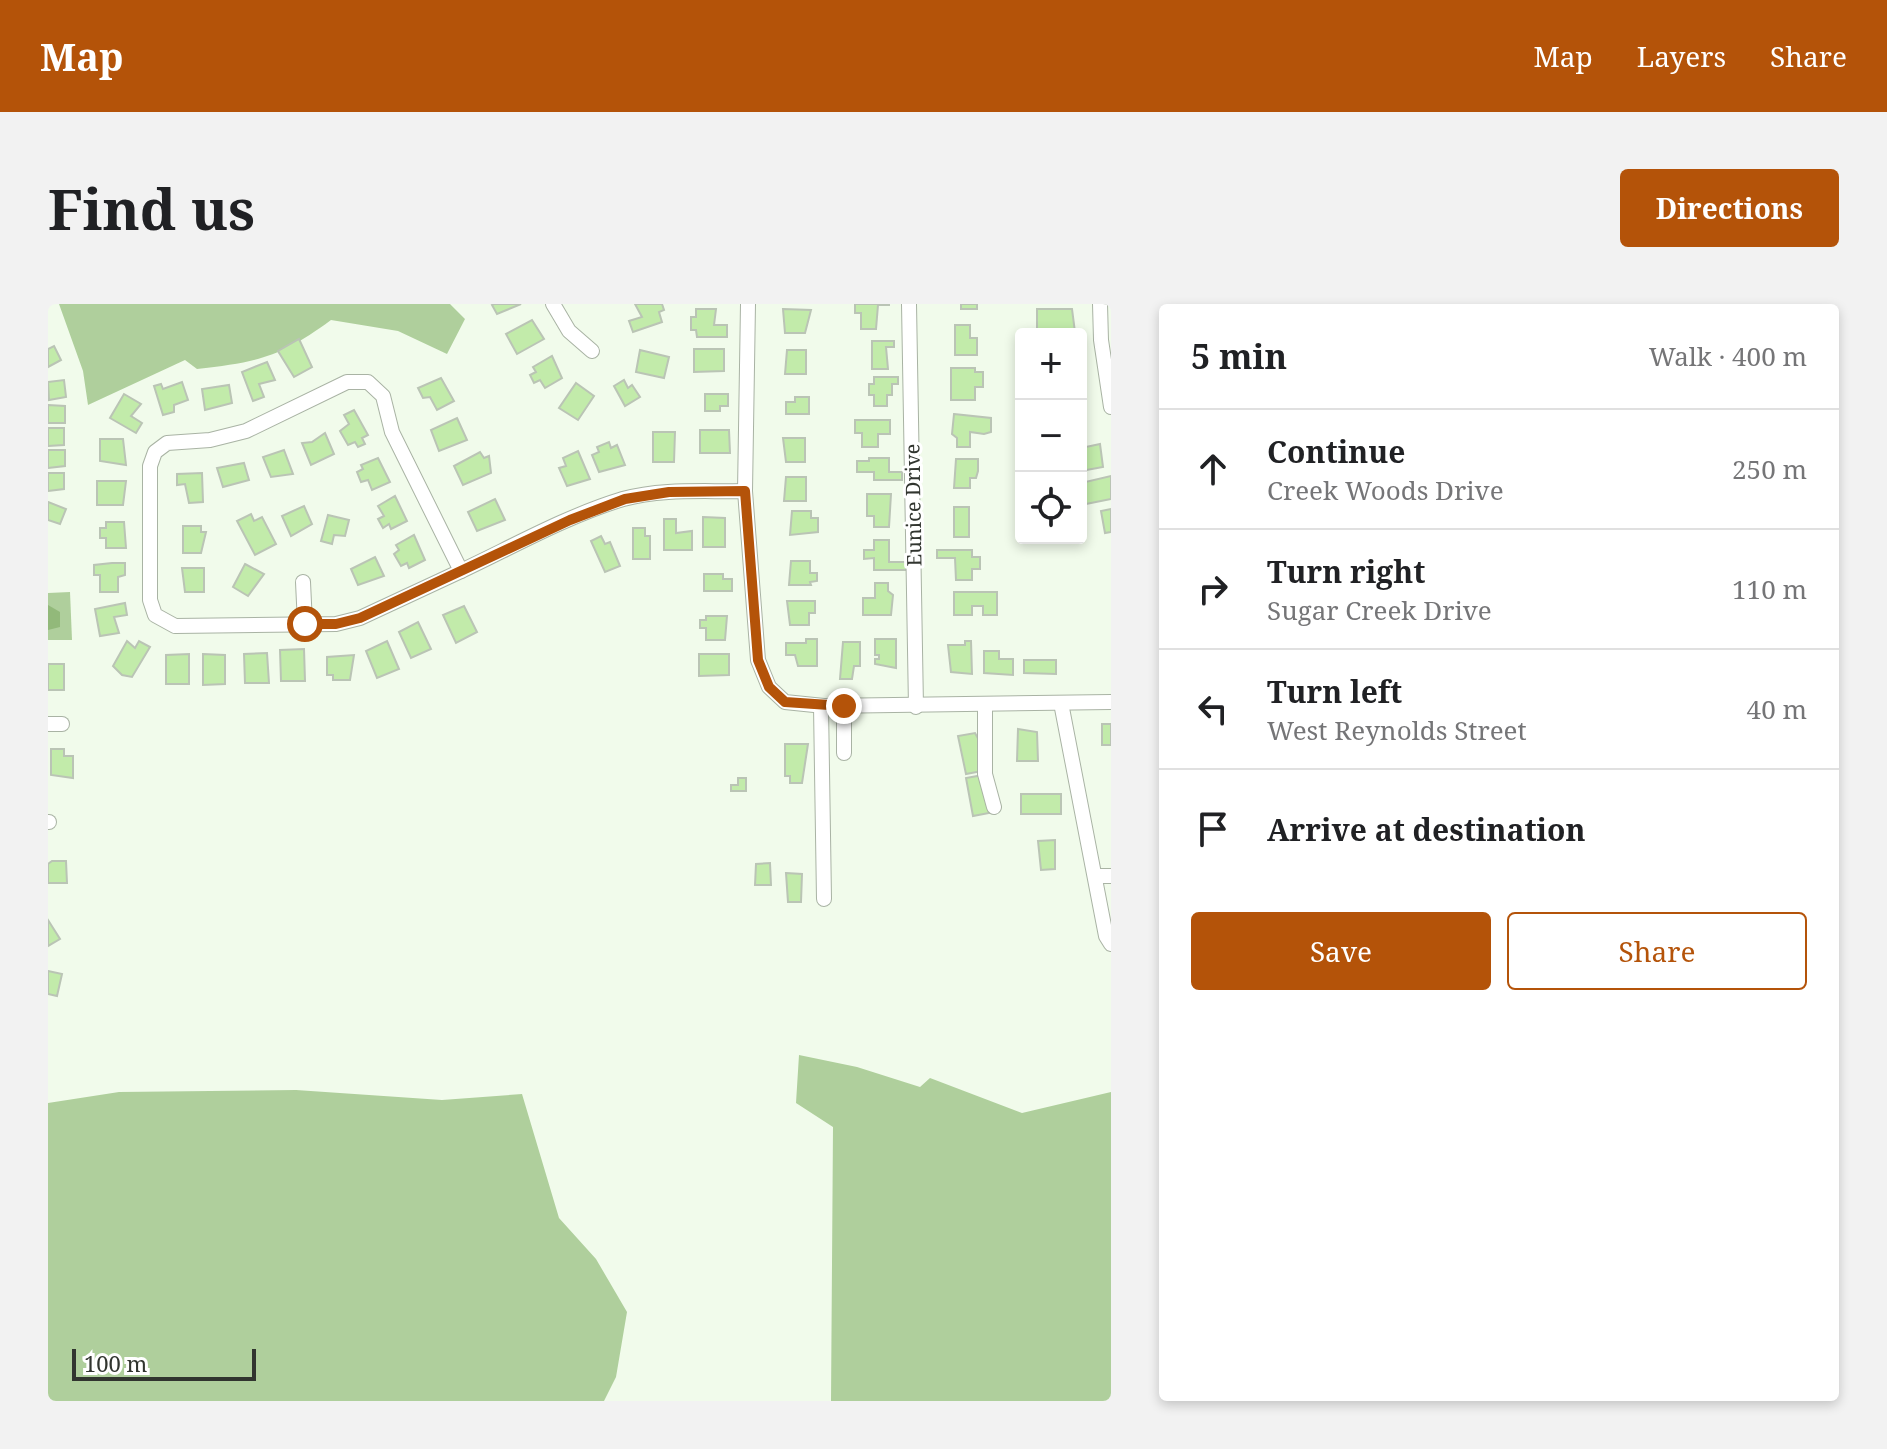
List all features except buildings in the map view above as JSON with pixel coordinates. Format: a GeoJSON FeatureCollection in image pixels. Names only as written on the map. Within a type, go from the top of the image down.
{"type":"FeatureCollection","features":[{"type":"Feature","properties":{"kind":"street"},"geometry":{"type":"LineString","coordinates":[[553,304],[569,331],[592,351]]}},
{"type":"Feature","properties":{"kind":"street"},"geometry":{"type":"LineString","coordinates":[[748,304],[745,491],[758,660],[769,687],[785,702],[821,706],[1111,702]]}},
{"type":"Feature","properties":{"kind":"street","name":"Eunice Drive"},"geometry":{"type":"LineString","coordinates":[[909,304],[916,707]]}},
{"type":"Feature","properties":{"kind":"street"},"geometry":{"type":"LineString","coordinates":[[1100,304],[1101,340],[1111,407]]}},
{"type":"Feature","properties":{"kind":"street"},"geometry":{"type":"LineString","coordinates":[[461,571],[392,432],[383,396],[368,382],[347,382],[246,431],[210,440],[167,443],[155,452],[150,466],[150,600],[155,615],[175,626],[336,624],[360,618],[461,571],[570,520],[625,499],[669,492],[745,491]]}},
{"type":"Feature","properties":{"kind":"street"},"geometry":{"type":"LineString","coordinates":[[303,582],[305,624]]}},
{"type":"Feature","properties":{"kind":"street"},"geometry":{"type":"LineString","coordinates":[[1061,703],[1111,944]]}},
{"type":"Feature","properties":{"kind":"street"},"geometry":{"type":"LineString","coordinates":[[985,705],[985,774],[994,807]]}},
{"type":"Feature","properties":{"kind":"street"},"geometry":{"type":"LineString","coordinates":[[821,706],[824,899]]}},
{"type":"Feature","properties":{"kind":"street"},"geometry":{"type":"LineString","coordinates":[[844,706],[844,753]]}},
{"type":"Feature","properties":{"kind":"street"},"geometry":{"type":"LineString","coordinates":[[1095,876],[1111,876]]}},
{"type":"Feature","properties":{"kind":"shaded area"},"geometry":{"type":"Polygon","coordinates":[[[59,304],[450,304],[465,319],[447,354],[398,331],[331,320],[298,342],[268,356],[197,369],[185,360],[88,405],[83,371],[59,304]]]}},
{"type":"Feature","properties":{"kind":"shaded area"},"geometry":{"type":"Polygon","coordinates":[[[70,592],[72,640],[48,640],[48,593],[70,592]]]}},
{"type":"Feature","properties":{"kind":"shaded area"},"geometry":{"type":"Polygon","coordinates":[[[48,605],[60,612],[60,627],[48,630],[48,605]]]}},
{"type":"Feature","properties":{"kind":"shaded area"},"geometry":{"type":"Polygon","coordinates":[[[799,1055],[857,1067],[920,1087],[930,1078],[1022,1113],[1111,1092],[1111,1401],[831,1401],[833,1127],[796,1103],[799,1055]]]}},
{"type":"Feature","properties":{"kind":"shaded area"},"geometry":{"type":"Polygon","coordinates":[[[296,1090],[442,1100],[522,1094],[559,1218],[596,1259],[627,1312],[616,1377],[604,1401],[48,1401],[48,1103],[119,1092],[296,1090]]]}},
{"type":"Feature","properties":{"kind":"route"},"geometry":{"type":"LineString","coordinates":[[305,624],[336,624],[360,618],[570,520],[625,499],[669,492],[745,491],[758,660],[769,687],[785,702],[844,706]]}}]}
